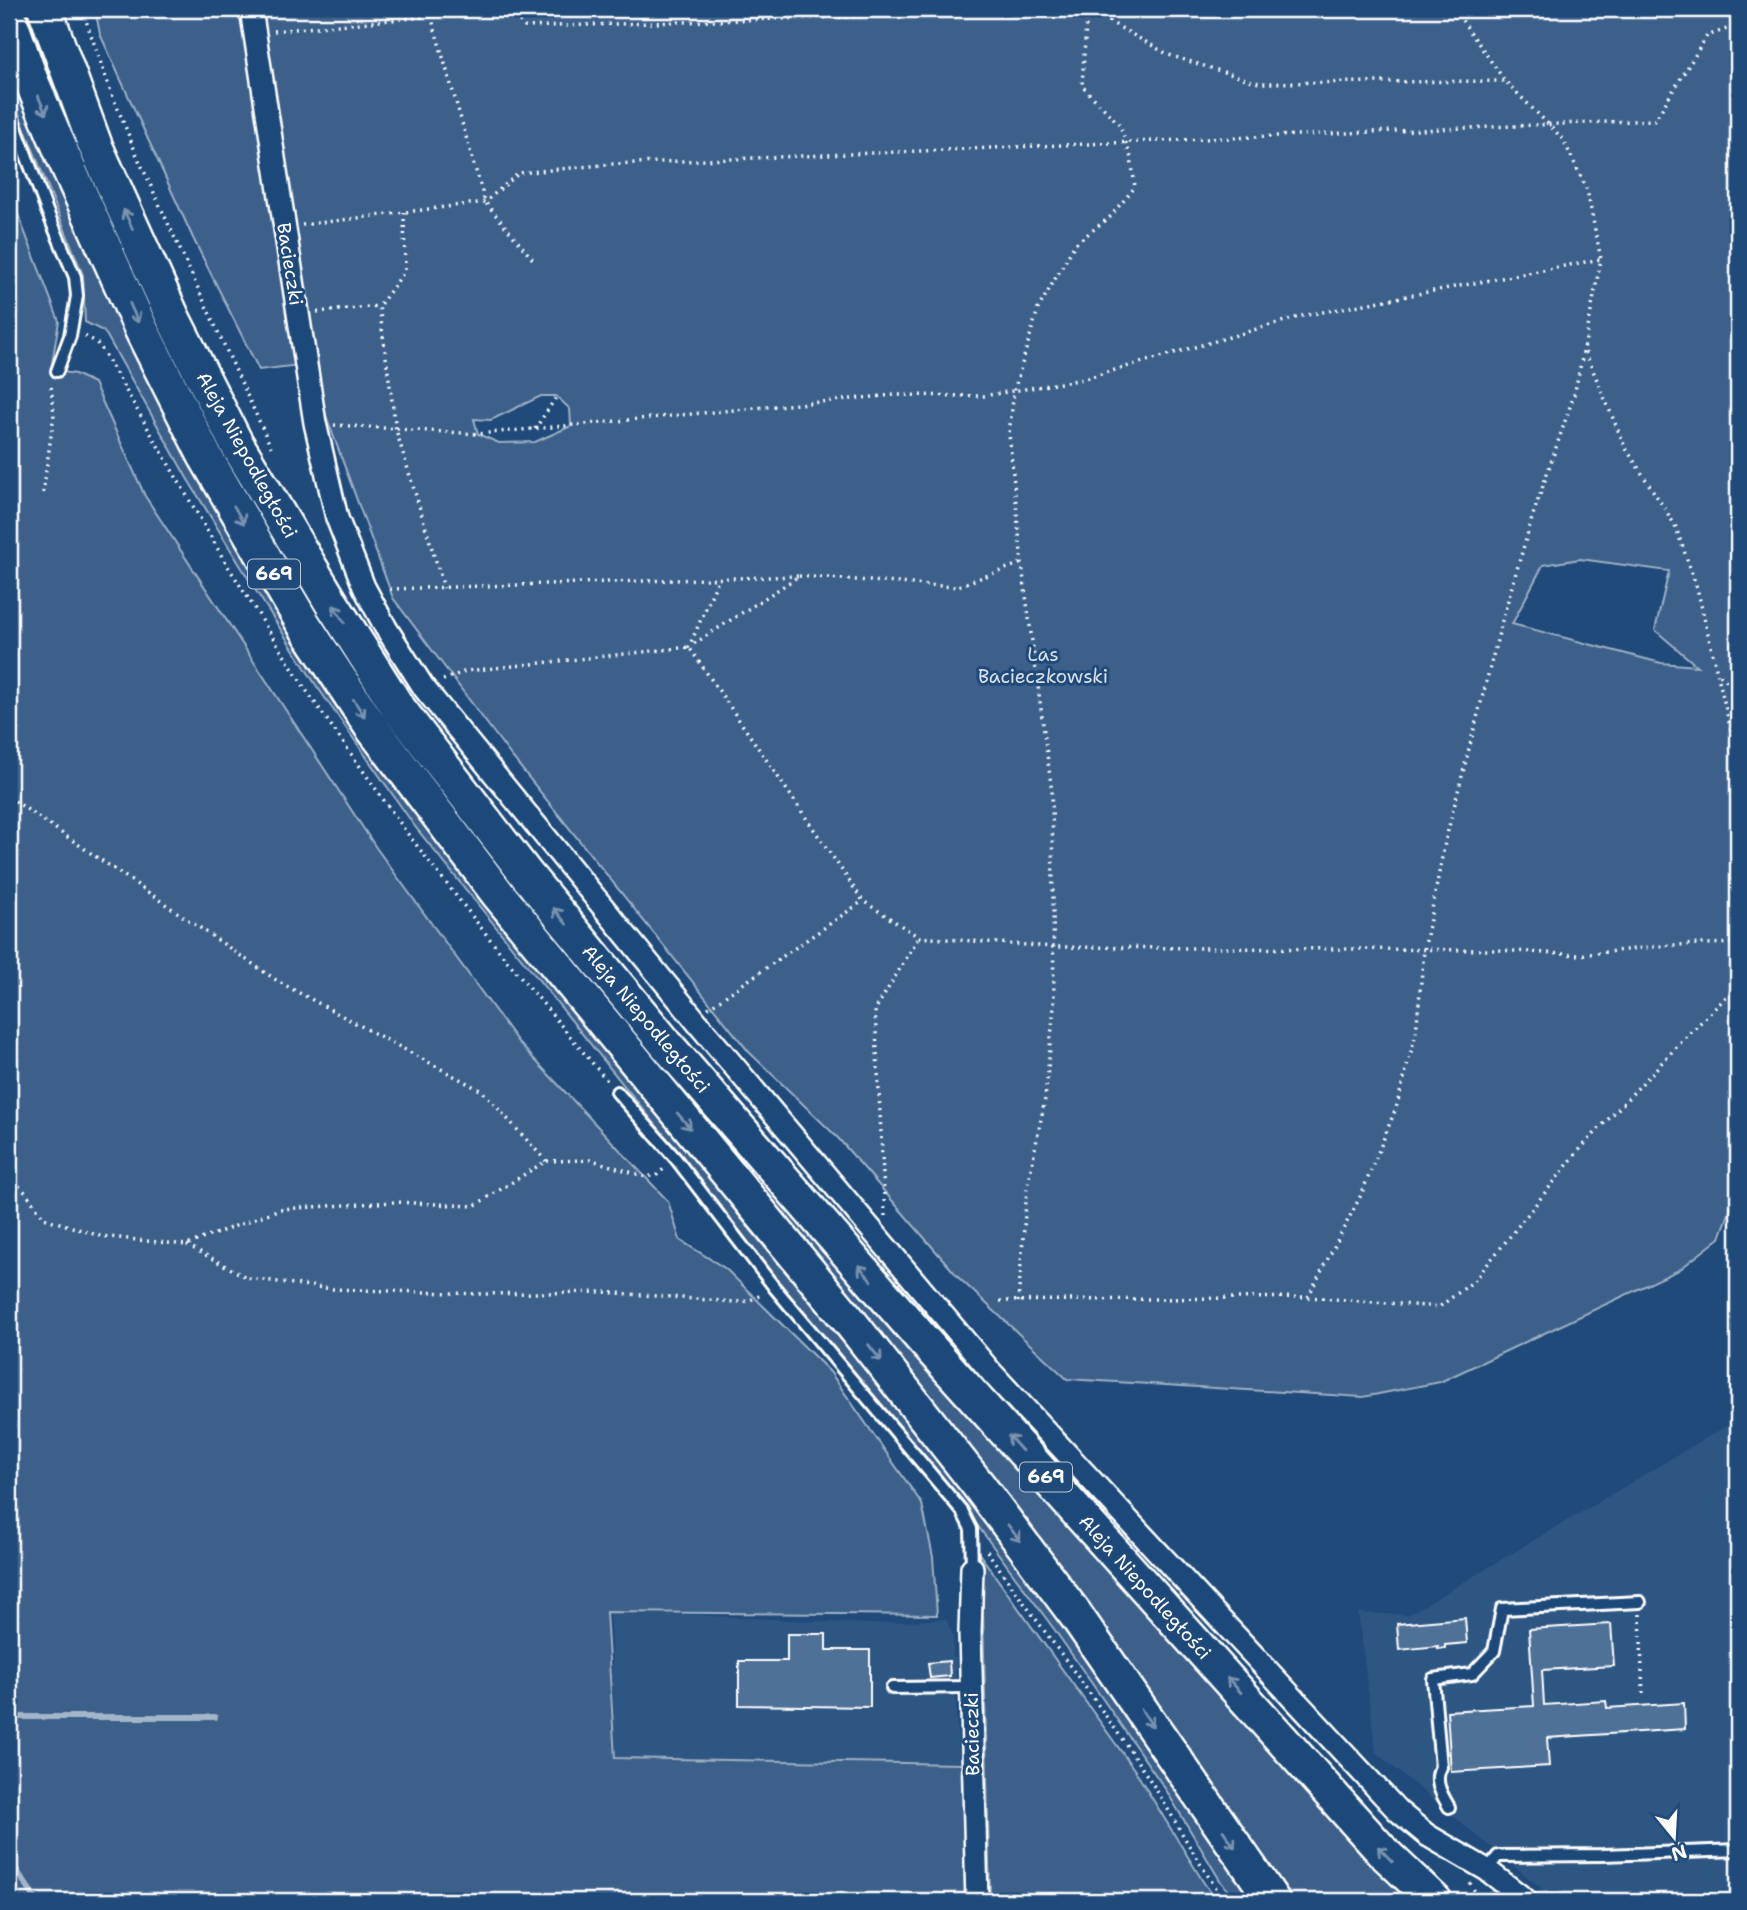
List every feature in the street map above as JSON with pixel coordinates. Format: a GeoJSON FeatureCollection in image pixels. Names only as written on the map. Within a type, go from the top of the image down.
{"type":"FeatureCollection","features":[{"type":"Feature","properties":{"kind":"main road","name":"Aleja Niepodległości"},"geometry":{"type":"LineString","coordinates":[[45,9],[94,145],[174,320],[234,441],[397,706],[510,855],[666,1044],[1021,1449],[1383,1852],[1435,1901]]}},
{"type":"Feature","properties":{"kind":"main road","name":"Aleja Niepodległości"},"geometry":{"type":"LineString","coordinates":[[9,18],[31,80],[64,158],[143,333],[205,456],[301,620],[370,725],[498,894],[847,1318],[979,1486],[1075,1614],[1273,1901]]}},
{"type":"Feature","properties":{"kind":"street","name":"Bacieczki"},"geometry":{"type":"LineString","coordinates":[[251,9],[315,423],[337,518],[364,587],[424,688],[701,1027],[992,1373],[1398,1811],[1427,1835],[1487,1870],[1527,1901]]}},
{"type":"Feature","properties":{"kind":"street","name":"Bacieczki"},"geometry":{"type":"LineString","coordinates":[[972,1568],[971,1687],[976,1901]]}},
{"type":"Feature","properties":{"kind":"lane"},"geometry":{"type":"LineString","coordinates":[[9,109],[75,277],[77,296],[70,336],[58,367]]}},
{"type":"Feature","properties":{"kind":"lane"},"geometry":{"type":"LineString","coordinates":[[617,1092],[676,1159],[774,1287],[962,1511],[971,1529],[972,1568]]}},
{"type":"Feature","properties":{"kind":"lane"},"geometry":{"type":"LineString","coordinates":[[1449,1807],[1439,1791],[1438,1772],[1441,1767],[1433,1679],[1472,1674],[1494,1651],[1502,1609],[1640,1602]]}},
{"type":"Feature","properties":{"kind":"lane"},"geometry":{"type":"LineString","coordinates":[[892,1688],[971,1687]]}},
{"type":"Feature","properties":{"kind":"lane"},"geometry":{"type":"LineString","coordinates":[[1487,1870],[1498,1856],[1603,1856],[1738,1850]]}},
{"type":"Feature","properties":{"kind":"path"},"geometry":{"type":"LineString","coordinates":[[82,9],[138,158],[275,457]]}},
{"type":"Feature","properties":{"kind":"path"},"geometry":{"type":"LineString","coordinates":[[429,9],[485,202],[535,262]]}},
{"type":"Feature","properties":{"kind":"path"},"geometry":{"type":"LineString","coordinates":[[254,33],[509,9],[525,27],[1087,9],[1169,55],[1259,83],[1505,81]]}},
{"type":"Feature","properties":{"kind":"path"},"geometry":{"type":"LineString","coordinates":[[1018,1302],[1027,1189],[1045,1099],[1054,1007],[1052,792],[1022,563],[1009,435],[1014,391],[1038,309],[1075,244],[1110,217],[1135,187],[1131,158],[1121,125],[1082,86],[1087,9]]}},
{"type":"Feature","properties":{"kind":"path"},"geometry":{"type":"LineString","coordinates":[[1308,1297],[1361,1195],[1396,1108],[1416,1033],[1424,951],[1444,842],[1503,617],[1533,515],[1574,395],[1601,259],[1587,190],[1563,139],[1505,81],[1454,9]]}},
{"type":"Feature","properties":{"kind":"path"},"geometry":{"type":"LineString","coordinates":[[293,226],[485,202],[519,173],[586,167],[1655,120],[1707,36],[1738,25]]}},
{"type":"Feature","properties":{"kind":"path"},"geometry":{"type":"LineString","coordinates":[[404,212],[405,271],[379,306],[396,430],[444,587]]}},
{"type":"Feature","properties":{"kind":"path"},"geometry":{"type":"LineString","coordinates":[[315,423],[478,435],[894,396],[983,396],[1084,379],[1302,316],[1601,259]]}},
{"type":"Feature","properties":{"kind":"path"},"geometry":{"type":"LineString","coordinates":[[298,314],[379,306]]}},
{"type":"Feature","properties":{"kind":"path"},"geometry":{"type":"LineString","coordinates":[[1584,349],[1625,447],[1675,525],[1696,588],[1738,760]]}},
{"type":"Feature","properties":{"kind":"path"},"geometry":{"type":"LineString","coordinates":[[43,493],[54,414],[50,370],[58,367]]}},
{"type":"Feature","properties":{"kind":"path"},"geometry":{"type":"LineString","coordinates":[[535,429],[556,396]]}},
{"type":"Feature","properties":{"kind":"path"},"geometry":{"type":"LineString","coordinates":[[390,589],[799,576],[955,587],[1022,563]]}},
{"type":"Feature","properties":{"kind":"path"},"geometry":{"type":"LineString","coordinates":[[466,671],[689,647],[799,576]]}},
{"type":"Feature","properties":{"kind":"path"},"geometry":{"type":"LineString","coordinates":[[689,647],[719,580]]}},
{"type":"Feature","properties":{"kind":"path"},"geometry":{"type":"LineString","coordinates":[[689,647],[863,901],[919,937],[1053,947],[1499,950],[1579,955],[1672,945],[1738,943]]}},
{"type":"Feature","properties":{"kind":"path"},"geometry":{"type":"LineString","coordinates":[[435,673],[447,689]]}},
{"type":"Feature","properties":{"kind":"path"},"geometry":{"type":"LineString","coordinates":[[1718,674],[1738,692]]}},
{"type":"Feature","properties":{"kind":"path"},"geometry":{"type":"LineString","coordinates":[[9,797],[279,982],[482,1091],[546,1161]]}},
{"type":"Feature","properties":{"kind":"path"},"geometry":{"type":"LineString","coordinates":[[703,1011],[863,901]]}},
{"type":"Feature","properties":{"kind":"path"},"geometry":{"type":"LineString","coordinates":[[885,1216],[875,1010],[919,937]]}},
{"type":"Feature","properties":{"kind":"path"},"geometry":{"type":"LineString","coordinates":[[1000,1301],[1308,1297],[1440,1307],[1474,1281],[1581,1148],[1738,985]]}},
{"type":"Feature","properties":{"kind":"path"},"geometry":{"type":"LineString","coordinates":[[186,1245],[279,1209],[394,1202],[474,1206],[546,1161],[592,1160],[646,1177],[657,1175],[676,1159]]}},
{"type":"Feature","properties":{"kind":"path"},"geometry":{"type":"LineString","coordinates":[[9,1176],[26,1193],[44,1218],[100,1236],[186,1245],[248,1278],[332,1289],[481,1294],[603,1292],[734,1302],[759,1297],[774,1287]]}},
{"type":"Feature","properties":{"kind":"path"},"geometry":{"type":"LineString","coordinates":[[971,1529],[1147,1776],[1210,1881],[1226,1901]]}},
{"type":"Feature","properties":{"kind":"path"},"geometry":{"type":"LineString","coordinates":[[1640,1602],[1643,1696]]}},
{"type":"Feature","properties":{"kind":"shaded area"},"geometry":{"type":"Polygon","coordinates":[[[1738,1419],[1738,1889],[1557,1901],[1376,1753],[1358,1613],[1408,1615],[1738,1419]]]}},
{"type":"Feature","properties":{"kind":"shaded area"},"geometry":{"type":"Polygon","coordinates":[[[610,1611],[871,1624],[946,1619],[953,1636],[953,1658],[956,1658],[956,1715],[960,1763],[615,1759],[610,1611]]]}},
{"type":"Feature","properties":{"kind":"green space"},"geometry":{"type":"Polygon","coordinates":[[[27,9],[33,9],[353,661],[1424,1901],[1293,1901],[1200,1774],[446,805],[293,577],[203,425],[107,218],[27,9]]]}},
{"type":"Feature","properties":{"kind":"green space","name":"Las Bacieczkowski"},"geometry":{"type":"Polygon","coordinates":[[[95,9],[1738,9],[1738,1189],[1720,1238],[1679,1270],[1440,1382],[1363,1397],[1067,1379],[960,1279],[838,1138],[749,1052],[509,753],[393,598],[307,364],[259,370],[193,238],[100,34],[95,9]],[[541,396],[491,420],[474,419],[478,434],[499,443],[535,442],[571,426],[570,409],[556,396],[541,396]],[[1580,559],[1543,565],[1512,624],[1661,663],[1697,666],[1655,630],[1669,571],[1580,559]]]}},
{"type":"Feature","properties":{"kind":"green space"},"geometry":{"type":"Polygon","coordinates":[[[9,62],[324,682],[425,825],[690,1149],[739,1216],[983,1512],[1190,1804],[1251,1901],[1236,1901],[1221,1882],[1166,1790],[1054,1629],[972,1518],[728,1220],[681,1156],[416,828],[316,685],[187,478],[107,336],[85,322],[83,275],[9,89],[9,62]]]}},
{"type":"Feature","properties":{"kind":"green space"},"geometry":{"type":"Polygon","coordinates":[[[9,191],[59,321],[51,370],[75,374],[94,383],[145,496],[377,849],[518,1042],[668,1201],[680,1240],[726,1269],[830,1372],[922,1504],[933,1557],[937,1615],[606,1612],[615,1758],[963,1764],[965,1901],[9,1901],[9,191]]]}},
{"type":"Feature","properties":{"kind":"green space"},"geometry":{"type":"Polygon","coordinates":[[[978,1552],[1136,1772],[1217,1901],[990,1901],[982,1572],[978,1571],[978,1552]]]}},
{"type":"Feature","properties":{"kind":"building"},"geometry":{"type":"Polygon","coordinates":[[[1465,1618],[1467,1643],[1445,1645],[1445,1648],[1438,1649],[1438,1646],[1399,1650],[1397,1624],[1465,1618]]]}},
{"type":"Feature","properties":{"kind":"building"},"geometry":{"type":"Polygon","coordinates":[[[1611,1624],[1614,1666],[1542,1670],[1544,1705],[1606,1701],[1607,1708],[1684,1703],[1685,1729],[1547,1738],[1549,1766],[1451,1772],[1447,1711],[1534,1706],[1529,1629],[1611,1624]]]}},
{"type":"Feature","properties":{"kind":"building"},"geometry":{"type":"Polygon","coordinates":[[[787,1634],[826,1634],[826,1650],[870,1650],[870,1707],[739,1705],[739,1661],[787,1661],[787,1634]]]}},
{"type":"Feature","properties":{"kind":"building"},"geometry":{"type":"Polygon","coordinates":[[[949,1661],[950,1676],[930,1678],[928,1663],[949,1661]]]}},
{"type":"Feature","properties":{"kind":"waterway"},"geometry":{"type":"LineString","coordinates":[[9,1717],[215,1717]]}},
{"type":"Feature","properties":{"kind":"waterway"},"geometry":{"type":"LineString","coordinates":[[9,1859],[37,1901]]}}]}
